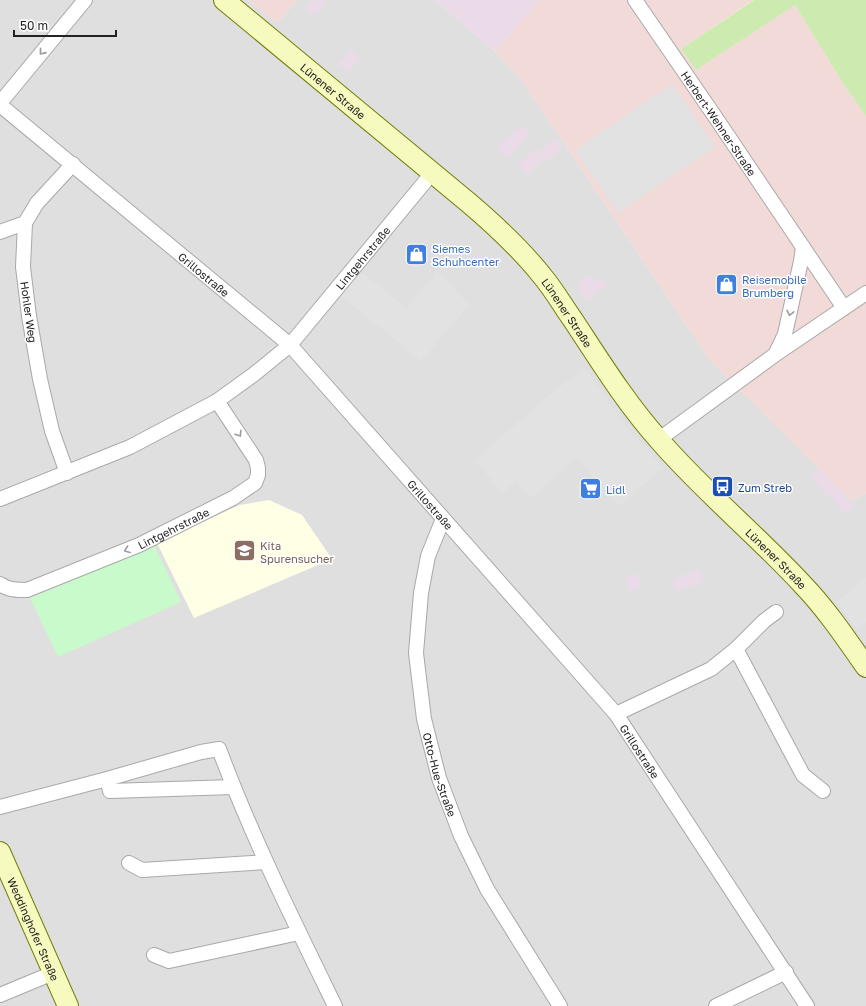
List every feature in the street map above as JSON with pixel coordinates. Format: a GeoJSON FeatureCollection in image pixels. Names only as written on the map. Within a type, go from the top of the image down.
{"type":"FeatureCollection","features":[{"type":"Feature","properties":{"kind":"main road","name":"Lünener Straße"},"geometry":{"type":"LineString","coordinates":[[224,0],[433,172],[499,229],[524,254],[544,278],[620,392],[658,440],[696,481],[804,586],[866,667]]}},
{"type":"Feature","properties":{"kind":"main road","name":"Weddinghofer Straße"},"geometry":{"type":"LineString","coordinates":[[0,852],[68,1006]]}},
{"type":"Feature","properties":{"kind":"street"},"geometry":{"type":"LineString","coordinates":[[0,104],[85,0]]}},
{"type":"Feature","properties":{"kind":"street","name":"Herbert-Wehner-Straße"},"geometry":{"type":"LineString","coordinates":[[635,0],[844,308]]}},
{"type":"Feature","properties":{"kind":"street","name":"Grillostraße"},"geometry":{"type":"LineString","coordinates":[[0,104],[290,345],[616,714],[807,1006]]}},
{"type":"Feature","properties":{"kind":"street","name":"Hohler Weg"},"geometry":{"type":"LineString","coordinates":[[67,473],[52,431],[40,379],[29,316],[23,268],[25,223],[37,203],[73,164]]}},
{"type":"Feature","properties":{"kind":"street","name":"Lintgehrstraße"},"geometry":{"type":"LineString","coordinates":[[0,499],[130,447],[217,401],[253,375],[290,345],[433,172]]}},
{"type":"Feature","properties":{"kind":"street"},"geometry":{"type":"LineString","coordinates":[[0,232],[25,223]]}},
{"type":"Feature","properties":{"kind":"street"},"geometry":{"type":"LineString","coordinates":[[776,354],[785,334],[803,247]]}},
{"type":"Feature","properties":{"kind":"street"},"geometry":{"type":"LineString","coordinates":[[658,440],[776,354],[866,293]]}},
{"type":"Feature","properties":{"kind":"street","name":"Lintgehrstraße"},"geometry":{"type":"LineString","coordinates":[[0,584],[18,590],[27,590],[139,546],[233,498],[255,483],[258,475],[256,460],[217,401]]}},
{"type":"Feature","properties":{"kind":"street","name":"Otto-Hue-Straße"},"geometry":{"type":"LineString","coordinates":[[443,519],[428,556],[421,593],[416,653],[424,719],[439,778],[461,836],[487,889],[560,1006]]}},
{"type":"Feature","properties":{"kind":"street"},"geometry":{"type":"LineString","coordinates":[[616,714],[710,669],[736,649],[764,621],[776,612]]}},
{"type":"Feature","properties":{"kind":"street"},"geometry":{"type":"LineString","coordinates":[[736,649],[803,775],[823,791]]}},
{"type":"Feature","properties":{"kind":"street"},"geometry":{"type":"LineString","coordinates":[[0,807],[107,779],[201,752],[219,749],[233,787],[266,862],[334,1006]]}},
{"type":"Feature","properties":{"kind":"street"},"geometry":{"type":"LineString","coordinates":[[107,779],[110,791],[233,787]]}},
{"type":"Feature","properties":{"kind":"street"},"geometry":{"type":"LineString","coordinates":[[129,863],[142,870],[266,862]]}},
{"type":"Feature","properties":{"kind":"street"},"geometry":{"type":"LineString","coordinates":[[154,955],[169,961],[299,933]]}},
{"type":"Feature","properties":{"kind":"street"},"geometry":{"type":"LineString","coordinates":[[716,1006],[786,972]]}},
{"type":"Feature","properties":{"kind":"street"},"geometry":{"type":"LineString","coordinates":[[0,995],[53,973]]}},
{"type":"Feature","properties":{"kind":"shaded area"},"geometry":{"type":"Polygon","coordinates":[[[0,0],[248,0],[277,23],[298,0],[435,0],[495,52],[520,78],[710,360],[852,501],[866,493],[866,1006],[0,1006],[0,0]]]}},
{"type":"Feature","properties":{"kind":"shaded area"},"geometry":{"type":"Polygon","coordinates":[[[248,0],[298,0],[277,23],[248,0]]]}},
{"type":"Feature","properties":{"kind":"shaded area"},"geometry":{"type":"Polygon","coordinates":[[[313,0],[321,0],[326,4],[315,16],[306,8],[313,0]]]}},
{"type":"Feature","properties":{"kind":"shaded area"},"geometry":{"type":"Polygon","coordinates":[[[435,0],[539,0],[495,52],[435,0]]]}},
{"type":"Feature","properties":{"kind":"shaded area"},"geometry":{"type":"Polygon","coordinates":[[[539,0],[753,0],[681,49],[696,70],[795,5],[844,85],[866,116],[866,493],[852,501],[710,360],[520,78],[495,52],[539,0]]]}},
{"type":"Feature","properties":{"kind":"shaded area"},"geometry":{"type":"Polygon","coordinates":[[[351,50],[360,58],[349,72],[339,64],[351,50]]]}},
{"type":"Feature","properties":{"kind":"shaded area"},"geometry":{"type":"Polygon","coordinates":[[[672,84],[715,147],[618,213],[575,150],[672,84]]]}},
{"type":"Feature","properties":{"kind":"shaded area"},"geometry":{"type":"Polygon","coordinates":[[[522,126],[530,134],[507,158],[497,148],[515,130],[517,131],[522,126]]]}},
{"type":"Feature","properties":{"kind":"shaded area"},"geometry":{"type":"Polygon","coordinates":[[[555,137],[562,147],[547,162],[543,158],[528,174],[519,165],[535,149],[539,153],[555,137]]]}},
{"type":"Feature","properties":{"kind":"shaded area"},"geometry":{"type":"Polygon","coordinates":[[[359,270],[406,308],[437,271],[469,305],[421,361],[339,294],[359,270]]]}},
{"type":"Feature","properties":{"kind":"shaded area"},"geometry":{"type":"Polygon","coordinates":[[[591,275],[596,282],[602,279],[607,286],[586,300],[577,284],[591,275]]]}},
{"type":"Feature","properties":{"kind":"shaded area"},"geometry":{"type":"Polygon","coordinates":[[[585,367],[626,426],[663,468],[619,506],[576,458],[531,498],[516,481],[503,493],[475,461],[537,405],[585,367]]]}},
{"type":"Feature","properties":{"kind":"shaded area"},"geometry":{"type":"Polygon","coordinates":[[[820,469],[854,506],[845,513],[830,495],[828,496],[811,477],[820,469]]]}},
{"type":"Feature","properties":{"kind":"shaded area","name":"Kita Spurensucher"},"geometry":{"type":"Polygon","coordinates":[[[269,500],[302,515],[332,559],[194,618],[157,543],[240,505],[269,500]]]}},
{"type":"Feature","properties":{"kind":"shaded area"},"geometry":{"type":"Polygon","coordinates":[[[700,570],[704,582],[676,590],[672,579],[700,570]]]}},
{"type":"Feature","properties":{"kind":"shaded area"},"geometry":{"type":"Polygon","coordinates":[[[638,574],[642,587],[630,591],[626,577],[638,574]]]}},
{"type":"Feature","properties":{"kind":"shaded area"},"geometry":{"type":"Polygon","coordinates":[[[866,578],[866,623],[856,628],[837,602],[866,578]]]}},
{"type":"Feature","properties":{"kind":"green space"},"geometry":{"type":"Polygon","coordinates":[[[754,0],[866,0],[866,116],[844,85],[795,5],[696,70],[681,49],[754,0]]]}},
{"type":"Feature","properties":{"kind":"green space"},"geometry":{"type":"Polygon","coordinates":[[[154,545],[181,602],[58,657],[30,598],[154,545]]]}},
{"type":"Feature","properties":{"kind":"place","name":"Siemes Schuhcenter"},"geometry":{"type":"Point","coordinates":[416,254]}},
{"type":"Feature","properties":{"kind":"place","name":"Reisemobile Brumberg"},"geometry":{"type":"Point","coordinates":[726,285]}},
{"type":"Feature","properties":{"kind":"place","name":"Zum Streb"},"geometry":{"type":"Point","coordinates":[722,487]}},
{"type":"Feature","properties":{"kind":"place","name":"Lidl"},"geometry":{"type":"Point","coordinates":[591,489]}},
{"type":"Feature","properties":{"kind":"place","name":"Kita Spurensucher"},"geometry":{"type":"Point","coordinates":[244,551]}}]}
